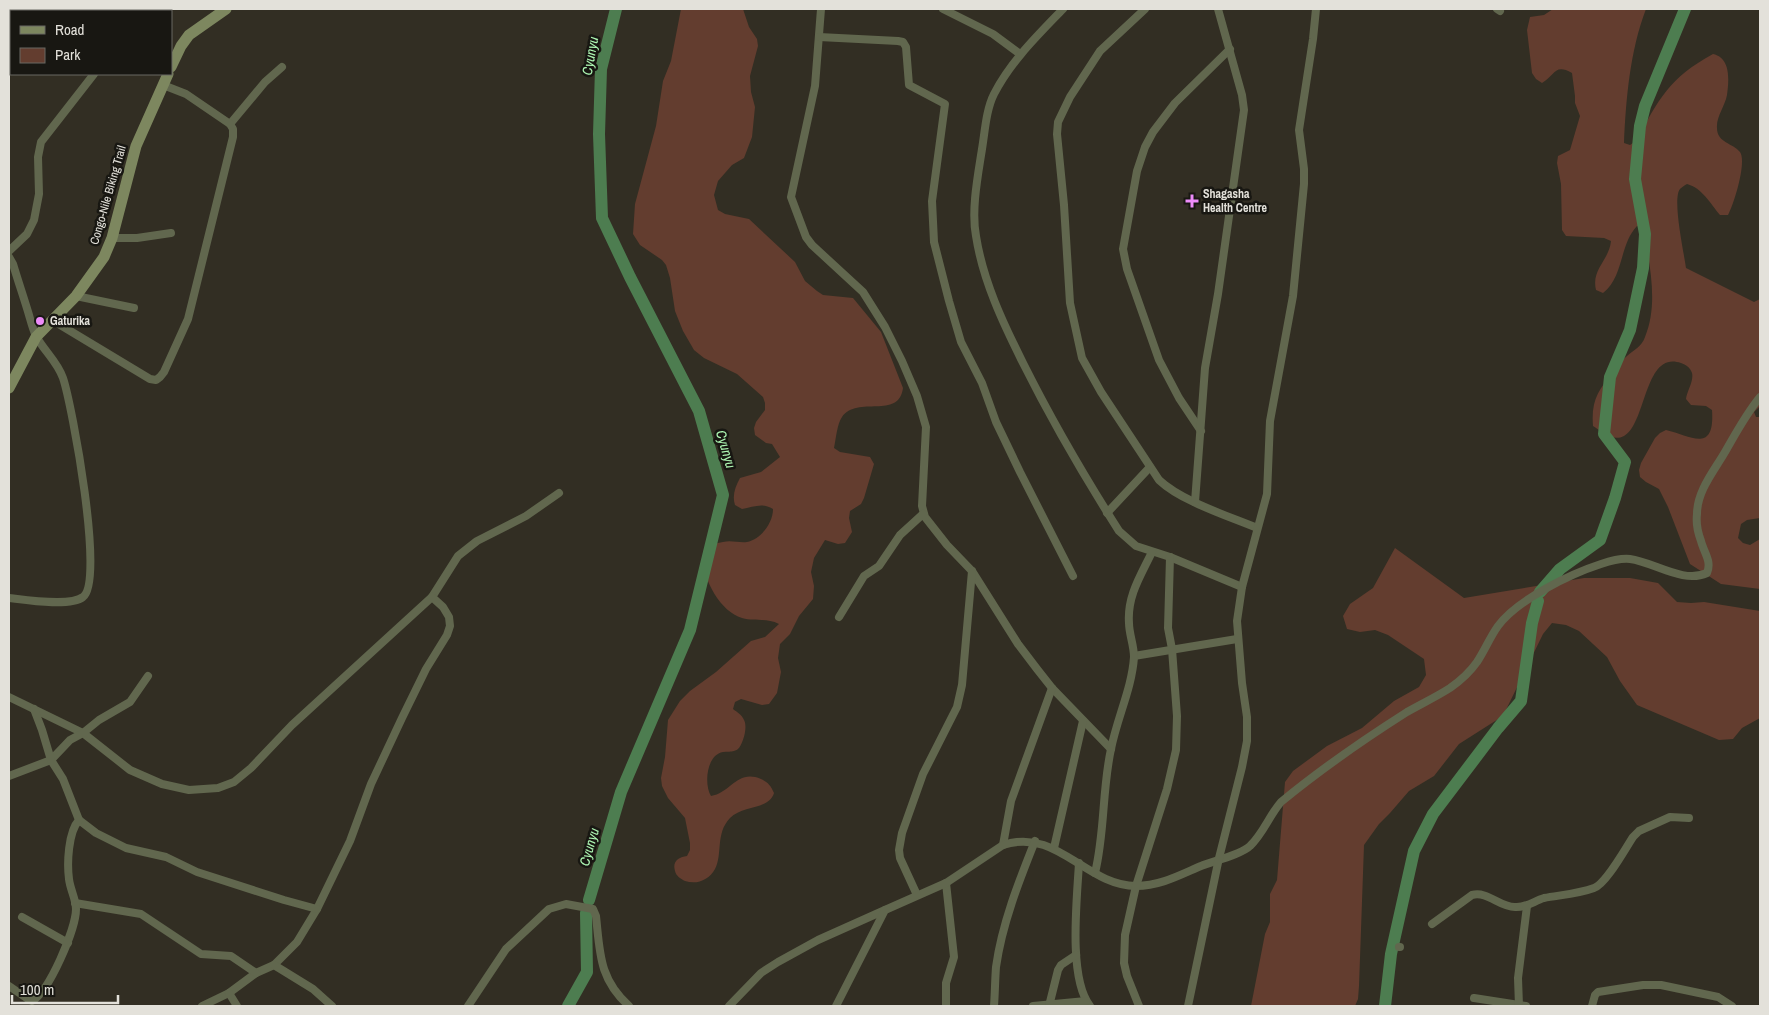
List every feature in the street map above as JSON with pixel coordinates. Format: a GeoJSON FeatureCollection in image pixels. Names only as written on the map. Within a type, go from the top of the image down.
{"type":"FeatureCollection","features":[{"type":"Feature","properties":{"kind":"main road"},"geometry":{"type":"LineString","coordinates":[[172,65],[181,46],[189,35],[226,9]]}},
{"type":"Feature","properties":{"kind":"main road","name":"Congo-Nile Biking Trail"},"geometry":{"type":"LineString","coordinates":[[9,388],[36,337],[76,296],[97,268],[112,238],[136,146],[168,75]]}},
{"type":"Feature","properties":{"kind":"street"},"geometry":{"type":"LineString","coordinates":[[821,9],[820,37],[814,86],[791,197],[806,237],[812,245],[863,292],[885,327],[917,396],[926,428],[922,506],[924,514],[946,545],[972,571],[1018,644],[1052,688],[1111,749]]}},
{"type":"Feature","properties":{"kind":"street"},"geometry":{"type":"LineString","coordinates":[[943,9],[993,34],[1020,54]]}},
{"type":"Feature","properties":{"kind":"street"},"geometry":{"type":"LineString","coordinates":[[1063,9],[1020,54],[990,103],[979,172],[975,235],[989,286],[1002,320],[1048,413],[1119,531],[1136,546],[1170,557],[1242,587]]}},
{"type":"Feature","properties":{"kind":"street"},"geometry":{"type":"LineString","coordinates":[[1145,9],[1100,51],[1070,97],[1058,122],[1057,134],[1064,205],[1070,303],[1082,358],[1101,392],[1150,467],[1166,486],[1195,502],[1257,528]]}},
{"type":"Feature","properties":{"kind":"street"},"geometry":{"type":"LineString","coordinates":[[1195,502],[1205,368],[1218,294],[1244,110],[1242,95],[1218,9]]}},
{"type":"Feature","properties":{"kind":"street"},"geometry":{"type":"LineString","coordinates":[[1188,1006],[1219,858],[1242,767],[1247,736],[1247,717],[1237,639],[1237,621],[1242,587],[1264,508],[1270,421],[1293,296],[1304,184],[1299,130],[1316,9]]}},
{"type":"Feature","properties":{"kind":"street"},"geometry":{"type":"LineString","coordinates":[[820,37],[903,42],[906,47],[909,85],[946,104],[932,201],[934,242],[949,302],[961,342],[982,384],[996,422],[1073,576]]}},
{"type":"Feature","properties":{"kind":"street"},"geometry":{"type":"LineString","coordinates":[[1201,431],[1179,398],[1158,360],[1123,249],[1137,171],[1145,147],[1153,132],[1175,103],[1230,49]]}},
{"type":"Feature","properties":{"kind":"street"},"geometry":{"type":"LineString","coordinates":[[230,124],[265,82],[282,67]]}},
{"type":"Feature","properties":{"kind":"street"},"geometry":{"type":"LineString","coordinates":[[9,251],[27,234],[34,220],[39,194],[38,157],[40,142],[93,75]]}},
{"type":"Feature","properties":{"kind":"street"},"geometry":{"type":"LineString","coordinates":[[52,320],[150,379],[156,380],[164,372],[188,320],[234,129],[230,124],[186,94],[163,85]]}},
{"type":"Feature","properties":{"kind":"street"},"geometry":{"type":"LineString","coordinates":[[112,238],[137,238],[171,233]]}},
{"type":"Feature","properties":{"kind":"street"},"geometry":{"type":"LineString","coordinates":[[9,256],[36,337],[55,360],[62,376],[70,405],[82,470],[90,553],[86,596],[72,601],[9,598]]}},
{"type":"Feature","properties":{"kind":"street"},"geometry":{"type":"LineString","coordinates":[[76,296],[134,308]]}},
{"type":"Feature","properties":{"kind":"street"},"geometry":{"type":"LineString","coordinates":[[729,1006],[761,973],[778,962],[818,940],[946,883],[1003,845],[1019,841],[1035,842],[1054,848],[1114,884],[1136,886],[1169,881],[1219,858],[1236,854],[1248,848],[1259,835],[1271,813],[1281,802],[1356,745],[1463,678],[1477,662],[1498,625],[1522,605],[1552,586],[1602,563],[1619,559],[1631,559],[1683,575],[1700,576],[1707,573],[1709,560],[1700,539],[1696,515],[1698,505],[1704,487],[1748,411],[1760,397]]}},
{"type":"Feature","properties":{"kind":"street"},"geometry":{"type":"LineString","coordinates":[[1107,513],[1150,467]]}},
{"type":"Feature","properties":{"kind":"street"},"geometry":{"type":"LineString","coordinates":[[9,697],[83,733],[130,770],[162,784],[189,790],[218,788],[234,782],[251,768],[292,725],[432,597],[458,556],[477,541],[526,516],[559,493]]}},
{"type":"Feature","properties":{"kind":"street"},"geometry":{"type":"LineString","coordinates":[[839,617],[864,576],[879,566],[900,535],[924,514]]}},
{"type":"Feature","properties":{"kind":"street"},"geometry":{"type":"LineString","coordinates":[[1096,873],[1111,749],[1134,656],[1129,622],[1130,598],[1152,552]]}},
{"type":"Feature","properties":{"kind":"street"},"geometry":{"type":"LineString","coordinates":[[1139,1006],[1124,963],[1124,935],[1136,886],[1174,766],[1177,729],[1172,649],[1168,628],[1170,557]]}},
{"type":"Feature","properties":{"kind":"street"},"geometry":{"type":"LineString","coordinates":[[917,895],[900,858],[899,850],[902,833],[923,774],[957,707],[962,685],[972,571]]}},
{"type":"Feature","properties":{"kind":"street"},"geometry":{"type":"LineString","coordinates":[[202,1006],[229,993],[256,973],[274,965],[297,942],[317,909],[350,841],[371,784],[402,718],[426,668],[447,635],[450,626],[449,616],[443,607],[432,597]]}},
{"type":"Feature","properties":{"kind":"street"},"geometry":{"type":"LineString","coordinates":[[1134,656],[1237,639]]}},
{"type":"Feature","properties":{"kind":"street"},"geometry":{"type":"LineString","coordinates":[[9,776],[51,760],[70,740],[130,702],[148,676]]}},
{"type":"Feature","properties":{"kind":"street"},"geometry":{"type":"LineString","coordinates":[[1003,845],[1011,801],[1052,688]]}},
{"type":"Feature","properties":{"kind":"street"},"geometry":{"type":"LineString","coordinates":[[34,709],[51,760],[63,779],[79,820],[96,832],[126,848],[166,858],[197,872],[317,909]]}},
{"type":"Feature","properties":{"kind":"street"},"geometry":{"type":"LineString","coordinates":[[1054,848],[1083,721]]}},
{"type":"Feature","properties":{"kind":"street"},"geometry":{"type":"LineString","coordinates":[[1432,924],[1472,895],[1483,894],[1514,908],[1527,906],[1539,900],[1595,888],[1606,878],[1639,831],[1670,818],[1689,818]]}},
{"type":"Feature","properties":{"kind":"street"},"geometry":{"type":"LineString","coordinates":[[9,986],[25,998],[34,1000],[53,972],[68,942],[76,912],[69,881],[68,866],[72,835],[75,825],[79,820]]}},
{"type":"Feature","properties":{"kind":"street"},"geometry":{"type":"LineString","coordinates":[[994,1006],[996,967],[1016,886],[1035,842]]}},
{"type":"Feature","properties":{"kind":"street"},"geometry":{"type":"LineString","coordinates":[[1033,1006],[1088,1004],[1081,989],[1076,955],[1079,863]]}},
{"type":"Feature","properties":{"kind":"street"},"geometry":{"type":"LineString","coordinates":[[946,883],[954,958],[946,982],[946,1006]]}},
{"type":"Feature","properties":{"kind":"street"},"geometry":{"type":"LineString","coordinates":[[75,902],[141,914],[201,954],[231,956],[256,973]]}},
{"type":"Feature","properties":{"kind":"street"},"geometry":{"type":"LineString","coordinates":[[468,1006],[506,949],[549,909],[566,904],[593,909],[596,916],[601,964],[617,994],[629,1006]]}},
{"type":"Feature","properties":{"kind":"street"},"geometry":{"type":"LineString","coordinates":[[1474,998],[1521,1006],[1518,978],[1527,906]]}},
{"type":"Feature","properties":{"kind":"street"},"geometry":{"type":"LineString","coordinates":[[836,1006],[885,910]]}},
{"type":"Feature","properties":{"kind":"street"},"geometry":{"type":"LineString","coordinates":[[22,917],[68,942]]}},
{"type":"Feature","properties":{"kind":"street"},"geometry":{"type":"LineString","coordinates":[[1049,1005],[1058,970],[1061,965],[1076,955]]}},
{"type":"Feature","properties":{"kind":"street"},"geometry":{"type":"LineString","coordinates":[[274,965],[313,989],[332,1006]]}},
{"type":"Feature","properties":{"kind":"street"},"geometry":{"type":"LineString","coordinates":[[1592,1006],[1595,995],[1598,992],[1651,985],[1661,985],[1718,997],[1732,1006]]}},
{"type":"Feature","properties":{"kind":"street"},"geometry":{"type":"LineString","coordinates":[[229,993],[236,1006]]}},
{"type":"Feature","properties":{"kind":"green space"},"geometry":{"type":"Polygon","coordinates":[[[681,9],[743,9],[749,27],[757,39],[758,46],[750,76],[751,92],[755,107],[752,137],[744,158],[732,165],[718,181],[714,195],[718,210],[725,214],[749,219],[795,262],[805,281],[823,295],[853,298],[881,332],[903,388],[900,398],[894,403],[857,408],[849,411],[840,420],[834,448],[840,452],[870,457],[874,464],[861,504],[850,511],[849,518],[852,532],[845,543],[838,544],[825,540],[814,558],[811,572],[814,586],[813,599],[799,616],[790,634],[780,644],[778,658],[781,672],[777,693],[769,704],[762,705],[741,699],[735,702],[733,709],[742,717],[745,723],[745,731],[740,747],[736,750],[717,754],[710,764],[708,771],[707,778],[711,796],[724,791],[740,779],[746,777],[763,780],[769,784],[774,793],[767,802],[735,814],[730,818],[722,831],[719,857],[715,869],[706,879],[698,882],[685,881],[676,874],[674,868],[677,860],[687,856],[690,850],[690,843],[685,818],[668,798],[662,786],[661,778],[668,720],[680,701],[690,691],[716,672],[751,641],[765,637],[779,624],[770,621],[751,620],[733,614],[718,599],[712,589],[707,579],[703,558],[704,549],[726,541],[747,542],[757,538],[765,530],[771,520],[773,509],[762,505],[742,509],[735,505],[734,492],[740,478],[761,472],[780,457],[772,444],[766,443],[755,435],[754,428],[756,422],[765,410],[763,397],[737,374],[704,358],[694,350],[683,331],[675,311],[666,265],[662,260],[640,245],[633,234],[635,204],[656,126],[663,81],[671,61],[681,9]]]}},
{"type":"Feature","properties":{"kind":"green space"},"geometry":{"type":"Polygon","coordinates":[[[1553,9],[1646,9],[1633,58],[1626,109],[1624,143],[1630,145],[1636,141],[1659,101],[1675,81],[1698,63],[1713,54],[1723,60],[1728,70],[1727,95],[1717,128],[1722,140],[1737,149],[1742,157],[1739,183],[1733,202],[1728,215],[1720,215],[1701,192],[1687,184],[1680,189],[1677,203],[1686,268],[1754,302],[1760,299],[1760,406],[1754,412],[1756,417],[1760,417],[1760,518],[1747,520],[1741,524],[1738,538],[1743,543],[1750,545],[1760,539],[1760,589],[1721,584],[1690,564],[1659,489],[1640,477],[1641,463],[1655,438],[1660,433],[1666,430],[1700,439],[1710,433],[1712,410],[1706,406],[1691,405],[1686,399],[1692,373],[1686,365],[1669,362],[1660,367],[1647,390],[1632,429],[1624,436],[1620,438],[1612,437],[1593,426],[1593,410],[1600,390],[1622,361],[1644,340],[1651,311],[1652,284],[1644,230],[1637,226],[1631,234],[1615,278],[1603,293],[1596,290],[1596,276],[1610,248],[1611,241],[1604,238],[1566,236],[1562,230],[1558,156],[1570,150],[1580,116],[1575,103],[1572,73],[1562,69],[1558,70],[1542,83],[1532,73],[1527,30],[1530,17],[1544,15],[1553,9]]]}},
{"type":"Feature","properties":{"kind":"green space"},"geometry":{"type":"Polygon","coordinates":[[[1395,548],[1464,598],[1584,578],[1630,578],[1658,583],[1677,602],[1704,602],[1760,611],[1760,718],[1742,728],[1733,739],[1719,740],[1637,705],[1620,681],[1607,657],[1579,631],[1566,625],[1552,623],[1543,634],[1503,716],[1459,744],[1434,776],[1409,791],[1379,824],[1364,845],[1359,986],[1358,999],[1355,1006],[1251,1006],[1265,934],[1270,922],[1270,894],[1277,880],[1285,782],[1293,771],[1327,746],[1362,728],[1394,701],[1419,687],[1426,675],[1424,659],[1388,635],[1375,630],[1360,632],[1347,629],[1343,616],[1350,604],[1373,588],[1395,548]]]}},
{"type":"Feature","properties":{"kind":"waterway","name":"Cyunyu"},"geometry":{"type":"LineString","coordinates":[[589,900],[621,792],[690,630],[723,495],[699,411],[602,218],[599,134],[601,69],[616,9]]}},
{"type":"Feature","properties":{"kind":"waterway"},"geometry":{"type":"LineString","coordinates":[[1540,592],[1560,569],[1600,540],[1625,462],[1604,434],[1610,377],[1630,330],[1643,268],[1645,234],[1635,179],[1640,126],[1645,106],[1685,9]]}},
{"type":"Feature","properties":{"kind":"waterway"},"geometry":{"type":"LineString","coordinates":[[1385,1006],[1391,954],[1414,851],[1433,814],[1498,728],[1521,701],[1532,623],[1538,601]]}},
{"type":"Feature","properties":{"kind":"waterway","name":"Cyunyu"},"geometry":{"type":"LineString","coordinates":[[568,1006],[587,972],[586,913]]}},
{"type":"Feature","properties":{"kind":"place","name":"Shagasha Health Centre"},"geometry":{"type":"Point","coordinates":[1192,201]}},
{"type":"Feature","properties":{"kind":"place","name":"Gaturika"},"geometry":{"type":"Point","coordinates":[40,321]}}]}
